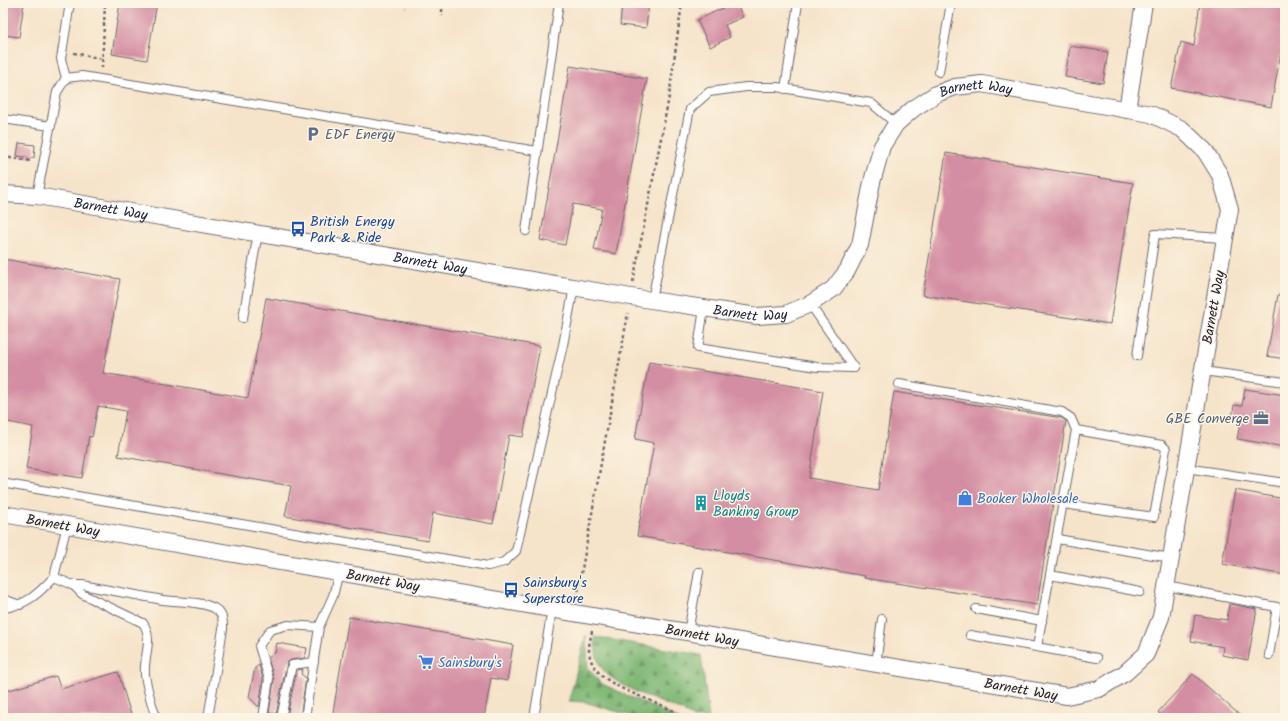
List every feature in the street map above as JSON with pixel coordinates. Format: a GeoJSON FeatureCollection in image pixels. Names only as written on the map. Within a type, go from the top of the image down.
{"type":"FeatureCollection","features":[{"type":"Feature","properties":{"kind":"street"},"geometry":{"type":"LineString","coordinates":[[1128,110],[1144,3]]}},
{"type":"Feature","properties":{"kind":"street","name":"Barnett Way"},"geometry":{"type":"LineString","coordinates":[[3,194],[37,196],[631,297],[757,316],[786,314],[810,304],[833,289],[847,271],[860,244],[874,174],[882,146],[896,124],[913,109],[936,94],[955,87],[982,84],[1151,114],[1182,129],[1205,151],[1220,175],[1230,208],[1161,617],[1146,654],[1125,673],[1099,689],[1068,696],[574,613],[3,514]]}},
{"type":"Feature","properties":{"kind":"lane"},"geometry":{"type":"LineString","coordinates":[[37,196],[57,92],[66,78],[61,59],[70,3]]}},
{"type":"Feature","properties":{"kind":"lane"},"geometry":{"type":"LineString","coordinates":[[526,231],[559,3]]}},
{"type":"Feature","properties":{"kind":"lane"},"geometry":{"type":"LineString","coordinates":[[785,89],[798,3]]}},
{"type":"Feature","properties":{"kind":"lane"},"geometry":{"type":"LineString","coordinates":[[939,72],[951,3]]}},
{"type":"Feature","properties":{"kind":"lane"},"geometry":{"type":"LineString","coordinates":[[66,78],[82,76],[537,151]]}},
{"type":"Feature","properties":{"kind":"lane"},"geometry":{"type":"LineString","coordinates":[[652,300],[690,109],[709,92],[746,87],[785,89],[871,103],[896,124]]}},
{"type":"Feature","properties":{"kind":"lane"},"geometry":{"type":"LineString","coordinates":[[3,119],[51,126]]}},
{"type":"Feature","properties":{"kind":"lane"},"geometry":{"type":"LineString","coordinates":[[243,318],[258,233]]}},
{"type":"Feature","properties":{"kind":"lane"},"geometry":{"type":"LineString","coordinates":[[1137,356],[1155,234],[1225,238]]}},
{"type":"Feature","properties":{"kind":"lane"},"geometry":{"type":"LineString","coordinates":[[7,484],[488,566],[504,562],[516,551],[563,345],[574,287]]}},
{"type":"Feature","properties":{"kind":"lane"},"geometry":{"type":"LineString","coordinates":[[704,308],[698,348],[817,367],[854,368],[810,304]]}},
{"type":"Feature","properties":{"kind":"lane"},"geometry":{"type":"LineString","coordinates":[[1203,371],[1285,382]]}},
{"type":"Feature","properties":{"kind":"lane"},"geometry":{"type":"LineString","coordinates":[[899,384],[1062,412],[1071,418],[1076,430],[1037,647]]}},
{"type":"Feature","properties":{"kind":"lane"},"geometry":{"type":"LineString","coordinates":[[1063,504],[1154,517],[1166,449],[1162,445],[1076,430]]}},
{"type":"Feature","properties":{"kind":"lane"},"geometry":{"type":"LineString","coordinates":[[1186,468],[1285,483]]}},
{"type":"Feature","properties":{"kind":"lane"},"geometry":{"type":"LineString","coordinates":[[3,608],[20,605],[36,595],[54,577],[67,525]]}},
{"type":"Feature","properties":{"kind":"lane"},"geometry":{"type":"LineString","coordinates":[[1057,538],[1171,558]]}},
{"type":"Feature","properties":{"kind":"lane"},"geometry":{"type":"LineString","coordinates":[[305,718],[320,627],[333,596],[339,572]]}},
{"type":"Feature","properties":{"kind":"lane"},"geometry":{"type":"LineString","coordinates":[[688,632],[699,572]]}},
{"type":"Feature","properties":{"kind":"lane"},"geometry":{"type":"LineString","coordinates":[[1050,575],[1140,592]]}},
{"type":"Feature","properties":{"kind":"lane"},"geometry":{"type":"LineString","coordinates":[[54,577],[73,585],[82,594],[143,623],[149,637],[145,673],[156,718]]}},
{"type":"Feature","properties":{"kind":"lane"},"geometry":{"type":"LineString","coordinates":[[73,585],[82,585],[162,600],[195,603],[209,606],[218,611],[223,618],[224,629],[208,718]]}},
{"type":"Feature","properties":{"kind":"lane"},"geometry":{"type":"LineString","coordinates":[[1166,586],[1277,607],[1269,655]]}},
{"type":"Feature","properties":{"kind":"lane"},"geometry":{"type":"LineString","coordinates":[[3,599],[20,605]]}},
{"type":"Feature","properties":{"kind":"lane"},"geometry":{"type":"LineString","coordinates":[[534,718],[552,609]]}},
{"type":"Feature","properties":{"kind":"lane"},"geometry":{"type":"LineString","coordinates":[[976,609],[1042,621]]}},
{"type":"Feature","properties":{"kind":"lane"},"geometry":{"type":"LineString","coordinates":[[876,664],[882,619]]}},
{"type":"Feature","properties":{"kind":"lane"},"geometry":{"type":"LineString","coordinates":[[263,718],[269,679],[259,646],[270,630],[288,625],[320,627]]}},
{"type":"Feature","properties":{"kind":"lane"},"geometry":{"type":"LineString","coordinates":[[970,635],[1097,658]]}},
{"type":"Feature","properties":{"kind":"lane"},"geometry":{"type":"LineString","coordinates":[[281,718],[292,665],[314,662]]}},
{"type":"Feature","properties":{"kind":"path"},"geometry":{"type":"LineString","coordinates":[[101,79],[105,3]]}},
{"type":"Feature","properties":{"kind":"path"},"geometry":{"type":"LineString","coordinates":[[402,3],[405,8]]}},
{"type":"Feature","properties":{"kind":"path"},"geometry":{"type":"LineString","coordinates":[[442,3],[442,16]]}},
{"type":"Feature","properties":{"kind":"path"},"geometry":{"type":"LineString","coordinates":[[574,613],[669,97],[682,3]]}},
{"type":"Feature","properties":{"kind":"path"},"geometry":{"type":"LineString","coordinates":[[62,51],[102,59]]}},
{"type":"Feature","properties":{"kind":"path"},"geometry":{"type":"LineString","coordinates":[[3,157],[44,163]]}},
{"type":"Feature","properties":{"kind":"path"},"geometry":{"type":"LineString","coordinates":[[595,616],[589,649],[592,664],[598,672],[641,697],[678,712],[684,718]]}},
{"type":"Feature","properties":{"kind":"green space"},"geometry":{"type":"Polygon","coordinates":[[[586,635],[588,668],[600,683],[676,718],[638,718],[585,702],[569,701],[586,635]]]}},
{"type":"Feature","properties":{"kind":"green space"},"geometry":{"type":"Polygon","coordinates":[[[595,637],[701,655],[709,718],[693,718],[687,713],[634,691],[615,680],[600,666],[596,652],[595,637]]]}},
{"type":"Feature","properties":{"kind":"building"},"geometry":{"type":"Polygon","coordinates":[[[3,3],[24,3],[19,37],[3,35],[3,3]]]}},
{"type":"Feature","properties":{"kind":"building"},"geometry":{"type":"Polygon","coordinates":[[[120,3],[157,3],[147,60],[112,54],[120,3]]]}},
{"type":"Feature","properties":{"kind":"building"},"geometry":{"type":"Polygon","coordinates":[[[622,3],[649,3],[646,28],[620,25],[622,3]]]}},
{"type":"Feature","properties":{"kind":"building"},"geometry":{"type":"Polygon","coordinates":[[[736,3],[743,17],[725,25],[730,37],[710,47],[697,20],[736,3]]]}},
{"type":"Feature","properties":{"kind":"building"},"geometry":{"type":"Polygon","coordinates":[[[1200,3],[1285,3],[1285,29],[1271,107],[1171,88],[1181,42],[1194,46],[1200,3]]]}},
{"type":"Feature","properties":{"kind":"building"},"geometry":{"type":"Polygon","coordinates":[[[1070,46],[1108,52],[1103,83],[1065,77],[1070,46]]]}},
{"type":"Feature","properties":{"kind":"building"},"geometry":{"type":"Polygon","coordinates":[[[570,66],[647,79],[616,254],[594,250],[602,209],[573,204],[565,245],[540,240],[570,66]]]}},
{"type":"Feature","properties":{"kind":"building"},"geometry":{"type":"Polygon","coordinates":[[[19,143],[35,145],[34,158],[17,156],[19,143]]]}},
{"type":"Feature","properties":{"kind":"building"},"geometry":{"type":"Polygon","coordinates":[[[946,153],[1133,183],[1110,324],[923,295],[946,153]]]}},
{"type":"Feature","properties":{"kind":"building"},"geometry":{"type":"Polygon","coordinates":[[[3,259],[120,279],[103,373],[248,398],[266,298],[540,346],[523,437],[509,435],[493,524],[433,513],[428,541],[285,516],[291,486],[118,456],[126,411],[98,406],[92,437],[89,436],[82,478],[26,469],[33,427],[3,421],[3,259]]]}},
{"type":"Feature","properties":{"kind":"building"},"geometry":{"type":"Polygon","coordinates":[[[1278,295],[1285,295],[1285,359],[1267,356],[1278,295]]]}},
{"type":"Feature","properties":{"kind":"building"},"geometry":{"type":"Polygon","coordinates":[[[649,362],[823,391],[809,478],[878,490],[894,392],[1062,418],[1066,421],[1037,605],[864,578],[865,576],[637,536],[654,443],[635,439],[649,362]]]}},
{"type":"Feature","properties":{"kind":"building","name":"GBE Converge"},"geometry":{"type":"Polygon","coordinates":[[[1245,389],[1285,395],[1285,447],[1237,439],[1241,419],[1232,418],[1234,405],[1242,406],[1245,389]]]}},
{"type":"Feature","properties":{"kind":"building"},"geometry":{"type":"Polygon","coordinates":[[[1235,490],[1285,499],[1285,575],[1222,564],[1235,490]]]}},
{"type":"Feature","properties":{"kind":"building"},"geometry":{"type":"Polygon","coordinates":[[[1229,604],[1257,609],[1248,660],[1222,655],[1223,647],[1191,641],[1195,615],[1227,620],[1229,604]]]}},
{"type":"Feature","properties":{"kind":"building","name":"Sainsbury's"},"geometry":{"type":"Polygon","coordinates":[[[349,617],[513,645],[507,681],[491,678],[484,718],[332,718],[349,617]]]}},
{"type":"Feature","properties":{"kind":"building"},"geometry":{"type":"Polygon","coordinates":[[[277,643],[307,648],[305,658],[291,660],[287,663],[276,714],[269,713],[274,680],[268,658],[275,653],[277,643]]]}},
{"type":"Feature","properties":{"kind":"building"},"geometry":{"type":"Polygon","coordinates":[[[259,665],[263,679],[259,707],[249,697],[255,668],[259,665]]]}},
{"type":"Feature","properties":{"kind":"building"},"geometry":{"type":"Polygon","coordinates":[[[303,669],[301,674],[306,678],[300,718],[287,716],[297,670],[303,669]]]}},
{"type":"Feature","properties":{"kind":"building"},"geometry":{"type":"Polygon","coordinates":[[[118,672],[132,718],[3,718],[3,692],[56,676],[61,689],[118,672]]]}},
{"type":"Feature","properties":{"kind":"building"},"geometry":{"type":"Polygon","coordinates":[[[1193,674],[1243,718],[1164,718],[1158,712],[1193,674]]]}},
{"type":"Feature","properties":{"kind":"place","name":"EDF Energy"},"geometry":{"type":"Point","coordinates":[313,134]}},
{"type":"Feature","properties":{"kind":"place","name":"British Energy Park & Ride"},"geometry":{"type":"Point","coordinates":[298,229]}},
{"type":"Feature","properties":{"kind":"place","name":"GBE Converge"},"geometry":{"type":"Point","coordinates":[1261,418]}},
{"type":"Feature","properties":{"kind":"place","name":"Booker Wholesale"},"geometry":{"type":"Point","coordinates":[965,498]}},
{"type":"Feature","properties":{"kind":"place","name":"Lloyds Banking Group"},"geometry":{"type":"Point","coordinates":[701,503]}},
{"type":"Feature","properties":{"kind":"place","name":"Sainsbury's Superstore"},"geometry":{"type":"Point","coordinates":[511,590]}},
{"type":"Feature","properties":{"kind":"place","name":"Sainsbury's"},"geometry":{"type":"Point","coordinates":[426,662]}}]}
